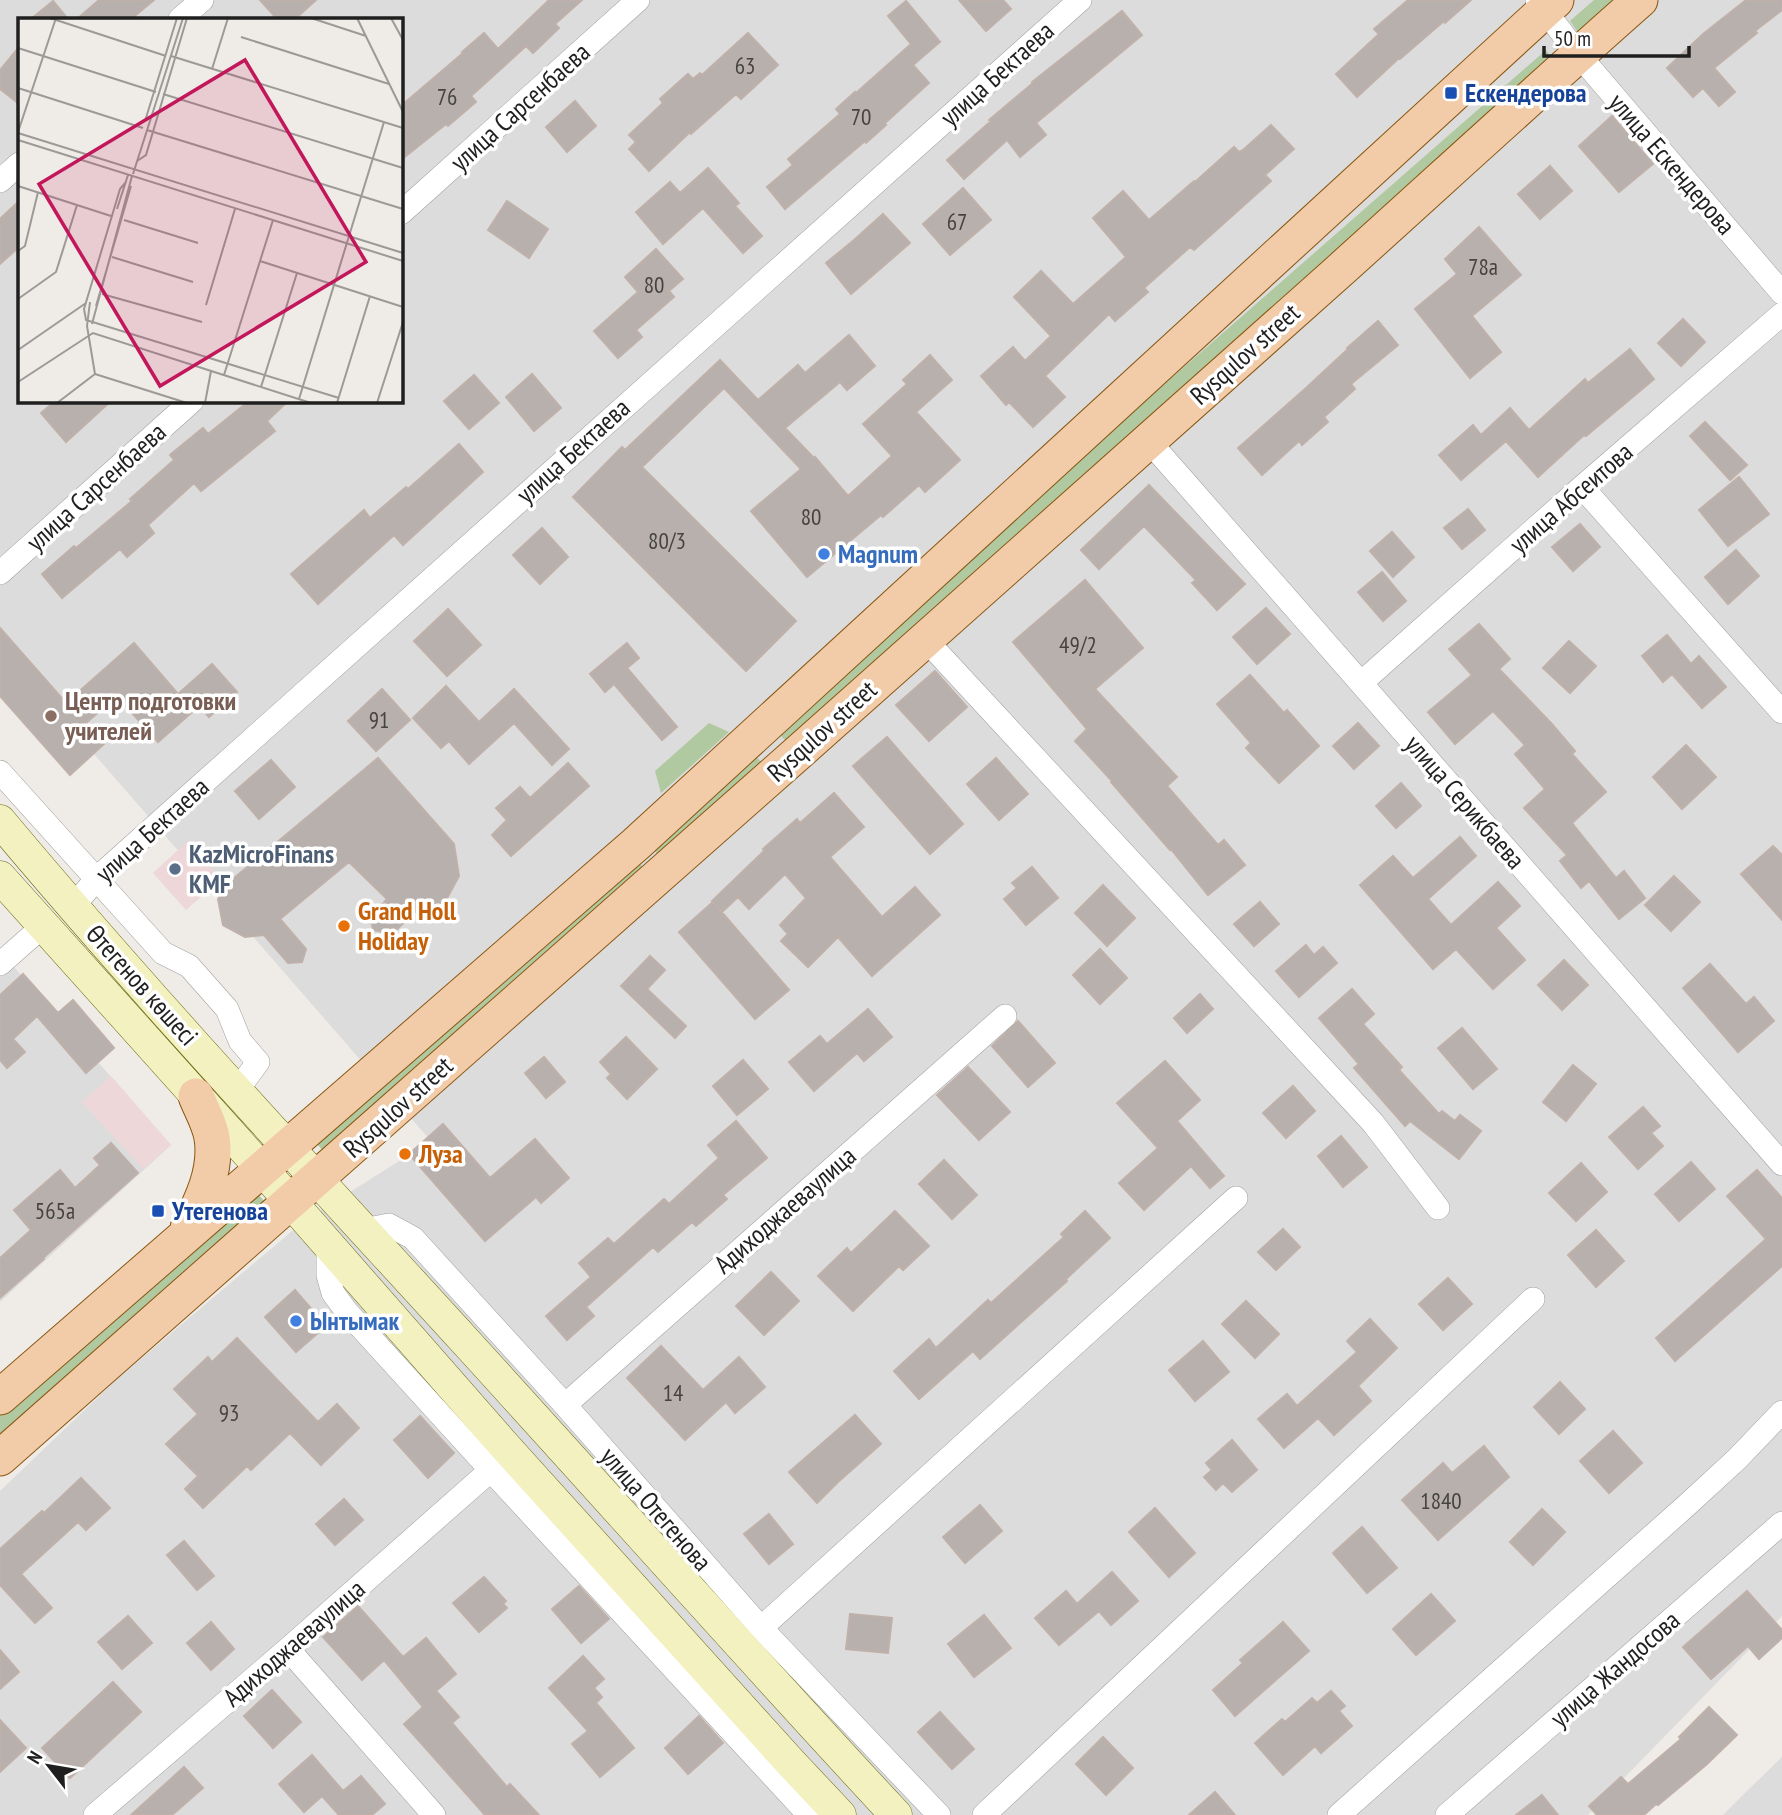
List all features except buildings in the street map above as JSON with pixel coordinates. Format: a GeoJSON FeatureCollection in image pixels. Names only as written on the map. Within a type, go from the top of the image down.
{"type":"FeatureCollection","features":[{"type":"Feature","properties":{"kind":"main road","name":"Rysqulov street"},"geometry":{"type":"LineString","coordinates":[[0,1458],[1337,273],[1640,0]]}},
{"type":"Feature","properties":{"kind":"main road","name":"Rysqulov street"},"geometry":{"type":"LineString","coordinates":[[0,1397],[636,844],[1546,3]]}},
{"type":"Feature","properties":{"kind":"main road"},"geometry":{"type":"LineString","coordinates":[[752,738],[782,766]]}},
{"type":"Feature","properties":{"kind":"main road"},"geometry":{"type":"LineString","coordinates":[[636,844],[662,873]]}},
{"type":"Feature","properties":{"kind":"main road"},"geometry":{"type":"LineString","coordinates":[[184,1237],[200,1205],[212,1167],[212,1137],[196,1096]]}},
{"type":"Feature","properties":{"kind":"street"},"geometry":{"type":"LineString","coordinates":[[181,18],[202,0]]}},
{"type":"Feature","properties":{"kind":"street","name":"улица Сарсенбаева"},"geometry":{"type":"LineString","coordinates":[[402,212],[638,0]]}},
{"type":"Feature","properties":{"kind":"street","name":"улица Бектаева"},"geometry":{"type":"LineString","coordinates":[[72,908],[97,878],[1080,0]]}},
{"type":"Feature","properties":{"kind":"street","name":"улица Ескендерова"},"geometry":{"type":"LineString","coordinates":[[1546,3],[1578,54],[1782,293]]}},
{"type":"Feature","properties":{"kind":"street"},"geometry":{"type":"LineString","coordinates":[[0,181],[18,165]]}},
{"type":"Feature","properties":{"kind":"street","name":"улица Абсеитова"},"geometry":{"type":"LineString","coordinates":[[1361,683],[1782,314]]}},
{"type":"Feature","properties":{"kind":"street","name":"улица Сарсенбаева"},"geometry":{"type":"LineString","coordinates":[[0,573],[191,402]]}},
{"type":"Feature","properties":{"kind":"street","name":"улица Серикбаева"},"geometry":{"type":"LineString","coordinates":[[1148,440],[1782,1164]]}},
{"type":"Feature","properties":{"kind":"street"},"geometry":{"type":"LineString","coordinates":[[1582,487],[1782,712]]}},
{"type":"Feature","properties":{"kind":"street"},"geometry":{"type":"LineString","coordinates":[[925,639],[1373,1123],[1438,1208]]}},
{"type":"Feature","properties":{"kind":"street"},"geometry":{"type":"LineString","coordinates":[[0,772],[163,953],[189,966],[227,1009],[240,1041],[258,1062],[236,1092]]}},
{"type":"Feature","properties":{"kind":"street","name":"Өтегенов көшесі"},"geometry":{"type":"LineString","coordinates":[[0,821],[72,908],[236,1092],[274,1158]]}},
{"type":"Feature","properties":{"kind":"street","name":"Өтегенов көшесі"},"geometry":{"type":"LineString","coordinates":[[0,877],[196,1096],[274,1158]]}},
{"type":"Feature","properties":{"kind":"street"},"geometry":{"type":"LineString","coordinates":[[0,964],[43,926]]}},
{"type":"Feature","properties":{"kind":"street","name":"Адиходжаеваулица"},"geometry":{"type":"LineString","coordinates":[[565,1405],[1005,1016]]}},
{"type":"Feature","properties":{"kind":"street"},"geometry":{"type":"LineString","coordinates":[[274,1158],[290,1202],[502,1443],[840,1815]]}},
{"type":"Feature","properties":{"kind":"street","name":"улица Отегенова"},"geometry":{"type":"LineString","coordinates":[[274,1158],[317,1179],[722,1627],[896,1815]]}},
{"type":"Feature","properties":{"kind":"street"},"geometry":{"type":"LineString","coordinates":[[761,1628],[1236,1198]]}},
{"type":"Feature","properties":{"kind":"street","name":"улица Отегенова"},"geometry":{"type":"LineString","coordinates":[[363,1230],[389,1225],[413,1238],[565,1405],[761,1628],[939,1815]]}},
{"type":"Feature","properties":{"kind":"street"},"geometry":{"type":"LineString","coordinates":[[328,1245],[328,1275],[333,1293],[348,1312],[809,1815]]}},
{"type":"Feature","properties":{"kind":"street"},"geometry":{"type":"LineString","coordinates":[[984,1815],[1533,1298]]}},
{"type":"Feature","properties":{"kind":"street"},"geometry":{"type":"LineString","coordinates":[[1339,1815],[1687,1505],[1782,1412]]}},
{"type":"Feature","properties":{"kind":"street","name":"Адиходжаеваулица"},"geometry":{"type":"LineString","coordinates":[[95,1815],[491,1470]]}},
{"type":"Feature","properties":{"kind":"street","name":"улица Жандосова"},"geometry":{"type":"LineString","coordinates":[[1447,1815],[1782,1523]]}},
{"type":"Feature","properties":{"kind":"street"},"geometry":{"type":"LineString","coordinates":[[288,1649],[434,1815]]}},
{"type":"Feature","properties":{"kind":"shaded area"},"geometry":{"type":"Polygon","coordinates":[[[0,0],[1782,0],[1782,1616],[1588,1815],[0,1815],[0,1491],[118,1378],[304,1221],[431,1141],[0,646],[0,0]]]}},
{"type":"Feature","properties":{"kind":"shaded area"},"geometry":{"type":"Polygon","coordinates":[[[188,841],[221,879],[186,910],[153,873],[188,841]]]}},
{"type":"Feature","properties":{"kind":"shaded area"},"geometry":{"type":"Polygon","coordinates":[[[0,951],[171,1145],[0,1302],[0,951]]]}},
{"type":"Feature","properties":{"kind":"shaded area"},"geometry":{"type":"Polygon","coordinates":[[[111,1076],[171,1145],[143,1169],[82,1102],[111,1076]]]}},
{"type":"Feature","properties":{"kind":"shaded area"},"geometry":{"type":"Polygon","coordinates":[[[1782,1757],[1782,1815],[1723,1815],[1747,1791],[1782,1757]]]}},
{"type":"Feature","properties":{"kind":"green space"},"geometry":{"type":"Polygon","coordinates":[[[1594,0],[1624,0],[1581,37],[1570,21],[1594,0]]]}},
{"type":"Feature","properties":{"kind":"green space"},"geometry":{"type":"Polygon","coordinates":[[[1546,50],[1556,63],[788,743],[775,730],[1128,416],[1546,50]]]}},
{"type":"Feature","properties":{"kind":"green space"},"geometry":{"type":"Polygon","coordinates":[[[709,723],[729,732],[661,793],[655,771],[709,723]]]}},
{"type":"Feature","properties":{"kind":"green space"},"geometry":{"type":"Polygon","coordinates":[[[752,752],[762,763],[660,857],[649,845],[752,752]]]}},
{"type":"Feature","properties":{"kind":"green space"},"geometry":{"type":"Polygon","coordinates":[[[634,856],[644,869],[323,1151],[312,1138],[634,856]]]}},
{"type":"Feature","properties":{"kind":"green space"},"geometry":{"type":"Polygon","coordinates":[[[254,1190],[267,1204],[0,1436],[0,1411],[254,1190]]]}},
{"type":"Feature","properties":{"kind":"place","name":"Ескендерова"},"geometry":{"type":"Point","coordinates":[1451,93]}},
{"type":"Feature","properties":{"kind":"place","name":"Magnum"},"geometry":{"type":"Point","coordinates":[824,554]}},
{"type":"Feature","properties":{"kind":"place","name":"Центр подготовки учителей"},"geometry":{"type":"Point","coordinates":[51,716]}},
{"type":"Feature","properties":{"kind":"place","name":"KazMicroFinans KMF"},"geometry":{"type":"Point","coordinates":[175,869]}},
{"type":"Feature","properties":{"kind":"place","name":"Grand Holl Holiday"},"geometry":{"type":"Point","coordinates":[344,926]}},
{"type":"Feature","properties":{"kind":"place","name":"Луза"},"geometry":{"type":"Point","coordinates":[405,1154]}},
{"type":"Feature","properties":{"kind":"place","name":"Утегенова"},"geometry":{"type":"Point","coordinates":[158,1211]}},
{"type":"Feature","properties":{"kind":"place","name":"Ынтымак"},"geometry":{"type":"Point","coordinates":[296,1321]}}]}
